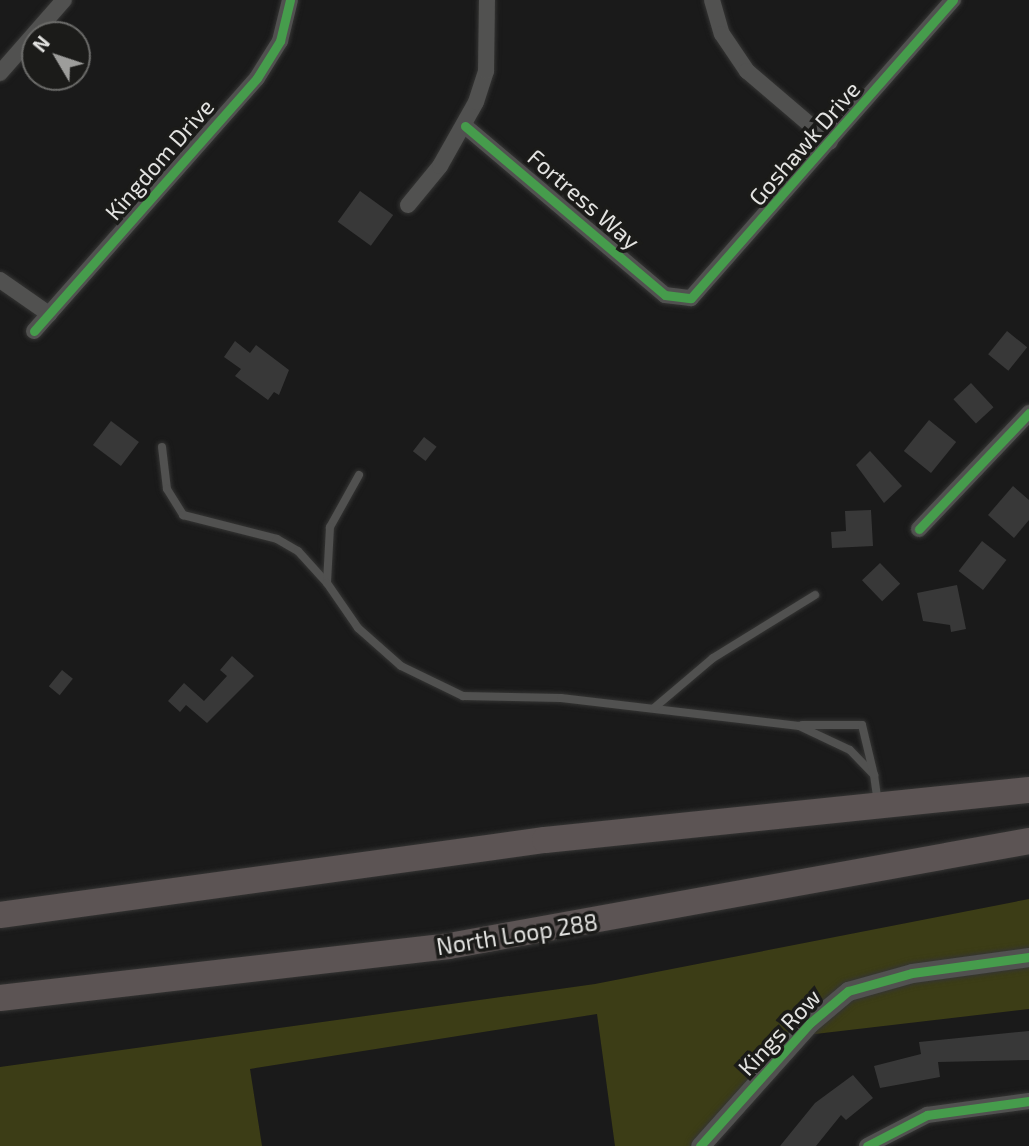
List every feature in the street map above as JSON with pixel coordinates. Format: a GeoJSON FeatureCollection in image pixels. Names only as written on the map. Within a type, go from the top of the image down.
{"type":"FeatureCollection","features":[{"type":"Feature","properties":{"kind":"highway"},"geometry":{"type":"LineString","coordinates":[[0,915],[545,840],[880,808],[1029,790]]}},
{"type":"Feature","properties":{"kind":"highway","name":"North Loop 288"},"geometry":{"type":"LineString","coordinates":[[0,998],[449,946],[1029,841]]}},
{"type":"Feature","properties":{"kind":"street"},"geometry":{"type":"LineString","coordinates":[[0,73],[64,0]]}},
{"type":"Feature","properties":{"kind":"street","name":"Kingdom Drive"},"geometry":{"type":"LineString","coordinates":[[34,331],[257,78],[279,41],[290,0]]}},
{"type":"Feature","properties":{"kind":"street"},"geometry":{"type":"LineString","coordinates":[[408,205],[465,126],[486,71],[487,0]]}},
{"type":"Feature","properties":{"kind":"street"},"geometry":{"type":"LineString","coordinates":[[712,0],[722,34],[747,71],[830,142]]}},
{"type":"Feature","properties":{"kind":"street","name":"Goshawk Drive"},"geometry":{"type":"LineString","coordinates":[[678,301],[704,289],[953,0]]}},
{"type":"Feature","properties":{"kind":"street","name":"Fortress Way"},"geometry":{"type":"LineString","coordinates":[[465,126],[678,301]]}},
{"type":"Feature","properties":{"kind":"street"},"geometry":{"type":"LineString","coordinates":[[0,280],[49,314]]}},
{"type":"Feature","properties":{"kind":"street"},"geometry":{"type":"LineString","coordinates":[[919,529],[1029,413]]}},
{"type":"Feature","properties":{"kind":"street","name":"Kings Row"},"geometry":{"type":"LineString","coordinates":[[700,1146],[810,1023],[848,991],[912,973],[1029,957]]}},
{"type":"Feature","properties":{"kind":"street"},"geometry":{"type":"LineString","coordinates":[[867,1146],[928,1115],[1029,1101]]}},
{"type":"Feature","properties":{"kind":"lane"},"geometry":{"type":"LineString","coordinates":[[162,447],[167,489],[183,515],[277,539],[298,551],[327,583],[358,628],[401,666],[463,696],[654,708],[799,726],[862,725],[880,808]]}},
{"type":"Feature","properties":{"kind":"lane"},"geometry":{"type":"LineString","coordinates":[[327,583],[330,527],[359,475]]}},
{"type":"Feature","properties":{"kind":"lane"},"geometry":{"type":"LineString","coordinates":[[654,708],[713,658],[815,595]]}},
{"type":"Feature","properties":{"kind":"lane"},"geometry":{"type":"LineString","coordinates":[[799,726],[850,750],[874,775]]}},
{"type":"Feature","properties":{"kind":"shaded area"},"geometry":{"type":"Polygon","coordinates":[[[1029,899],[1029,1009],[798,1036],[700,1146],[615,1146],[597,1014],[250,1069],[262,1146],[0,1146],[0,1067],[595,984],[1029,899]]]}},
{"type":"Feature","properties":{"kind":"building"},"geometry":{"type":"Polygon","coordinates":[[[360,191],[393,215],[371,246],[338,222],[360,191]]]}},
{"type":"Feature","properties":{"kind":"building"},"geometry":{"type":"Polygon","coordinates":[[[1007,331],[1027,347],[1008,371],[988,354],[1007,331]]]}},
{"type":"Feature","properties":{"kind":"building"},"geometry":{"type":"Polygon","coordinates":[[[235,341],[250,353],[256,345],[289,370],[279,395],[274,392],[268,400],[235,376],[241,369],[224,357],[235,341]]]}},
{"type":"Feature","properties":{"kind":"building"},"geometry":{"type":"Polygon","coordinates":[[[971,383],[994,407],[976,424],[953,399],[971,383]]]}},
{"type":"Feature","properties":{"kind":"building"},"geometry":{"type":"Polygon","coordinates":[[[929,420],[956,442],[931,473],[904,451],[929,420]]]}},
{"type":"Feature","properties":{"kind":"building"},"geometry":{"type":"Polygon","coordinates":[[[111,421],[139,442],[121,466],[93,445],[111,421]]]}},
{"type":"Feature","properties":{"kind":"building"},"geometry":{"type":"Polygon","coordinates":[[[424,437],[437,447],[426,461],[413,451],[424,437]]]}},
{"type":"Feature","properties":{"kind":"building"},"geometry":{"type":"Polygon","coordinates":[[[870,451],[902,486],[884,503],[856,465],[870,451]]]}},
{"type":"Feature","properties":{"kind":"building"},"geometry":{"type":"Polygon","coordinates":[[[1013,486],[1029,500],[1029,520],[1014,538],[988,515],[1013,486]]]}},
{"type":"Feature","properties":{"kind":"building"},"geometry":{"type":"Polygon","coordinates":[[[871,510],[873,546],[832,548],[831,532],[846,531],[845,511],[871,510]]]}},
{"type":"Feature","properties":{"kind":"building"},"geometry":{"type":"Polygon","coordinates":[[[982,541],[1006,560],[983,590],[959,571],[982,541]]]}},
{"type":"Feature","properties":{"kind":"building"},"geometry":{"type":"Polygon","coordinates":[[[880,563],[900,584],[882,601],[862,580],[880,563]]]}},
{"type":"Feature","properties":{"kind":"building"},"geometry":{"type":"Polygon","coordinates":[[[957,585],[966,629],[951,632],[950,625],[923,621],[917,593],[957,585]]]}},
{"type":"Feature","properties":{"kind":"building"},"geometry":{"type":"Polygon","coordinates":[[[232,656],[254,676],[207,723],[186,705],[180,712],[168,701],[184,683],[204,701],[227,676],[220,670],[232,656]]]}},
{"type":"Feature","properties":{"kind":"building"},"geometry":{"type":"Polygon","coordinates":[[[62,670],[73,679],[60,695],[49,686],[62,670]]]}},
{"type":"Feature","properties":{"kind":"building"},"geometry":{"type":"Polygon","coordinates":[[[1029,1031],[1029,1060],[938,1062],[940,1077],[880,1088],[874,1066],[921,1054],[919,1042],[1029,1031]]]}},
{"type":"Feature","properties":{"kind":"building"},"geometry":{"type":"Polygon","coordinates":[[[853,1075],[873,1098],[846,1120],[841,1115],[816,1146],[780,1146],[815,1103],[853,1075]]]}},
{"type":"Feature","properties":{"kind":"cycle path"},"geometry":{"type":"LineString","coordinates":[[34,331],[257,78],[280,41],[290,0]]}},
{"type":"Feature","properties":{"kind":"cycle path"},"geometry":{"type":"LineString","coordinates":[[465,126],[665,295],[691,298],[953,0]]}},
{"type":"Feature","properties":{"kind":"cycle path"},"geometry":{"type":"LineString","coordinates":[[919,529],[1029,413]]}},
{"type":"Feature","properties":{"kind":"cycle path"},"geometry":{"type":"LineString","coordinates":[[700,1146],[810,1023],[848,991],[912,973],[1029,957]]}},
{"type":"Feature","properties":{"kind":"cycle path"},"geometry":{"type":"LineString","coordinates":[[867,1146],[927,1115],[1029,1101]]}}]}
